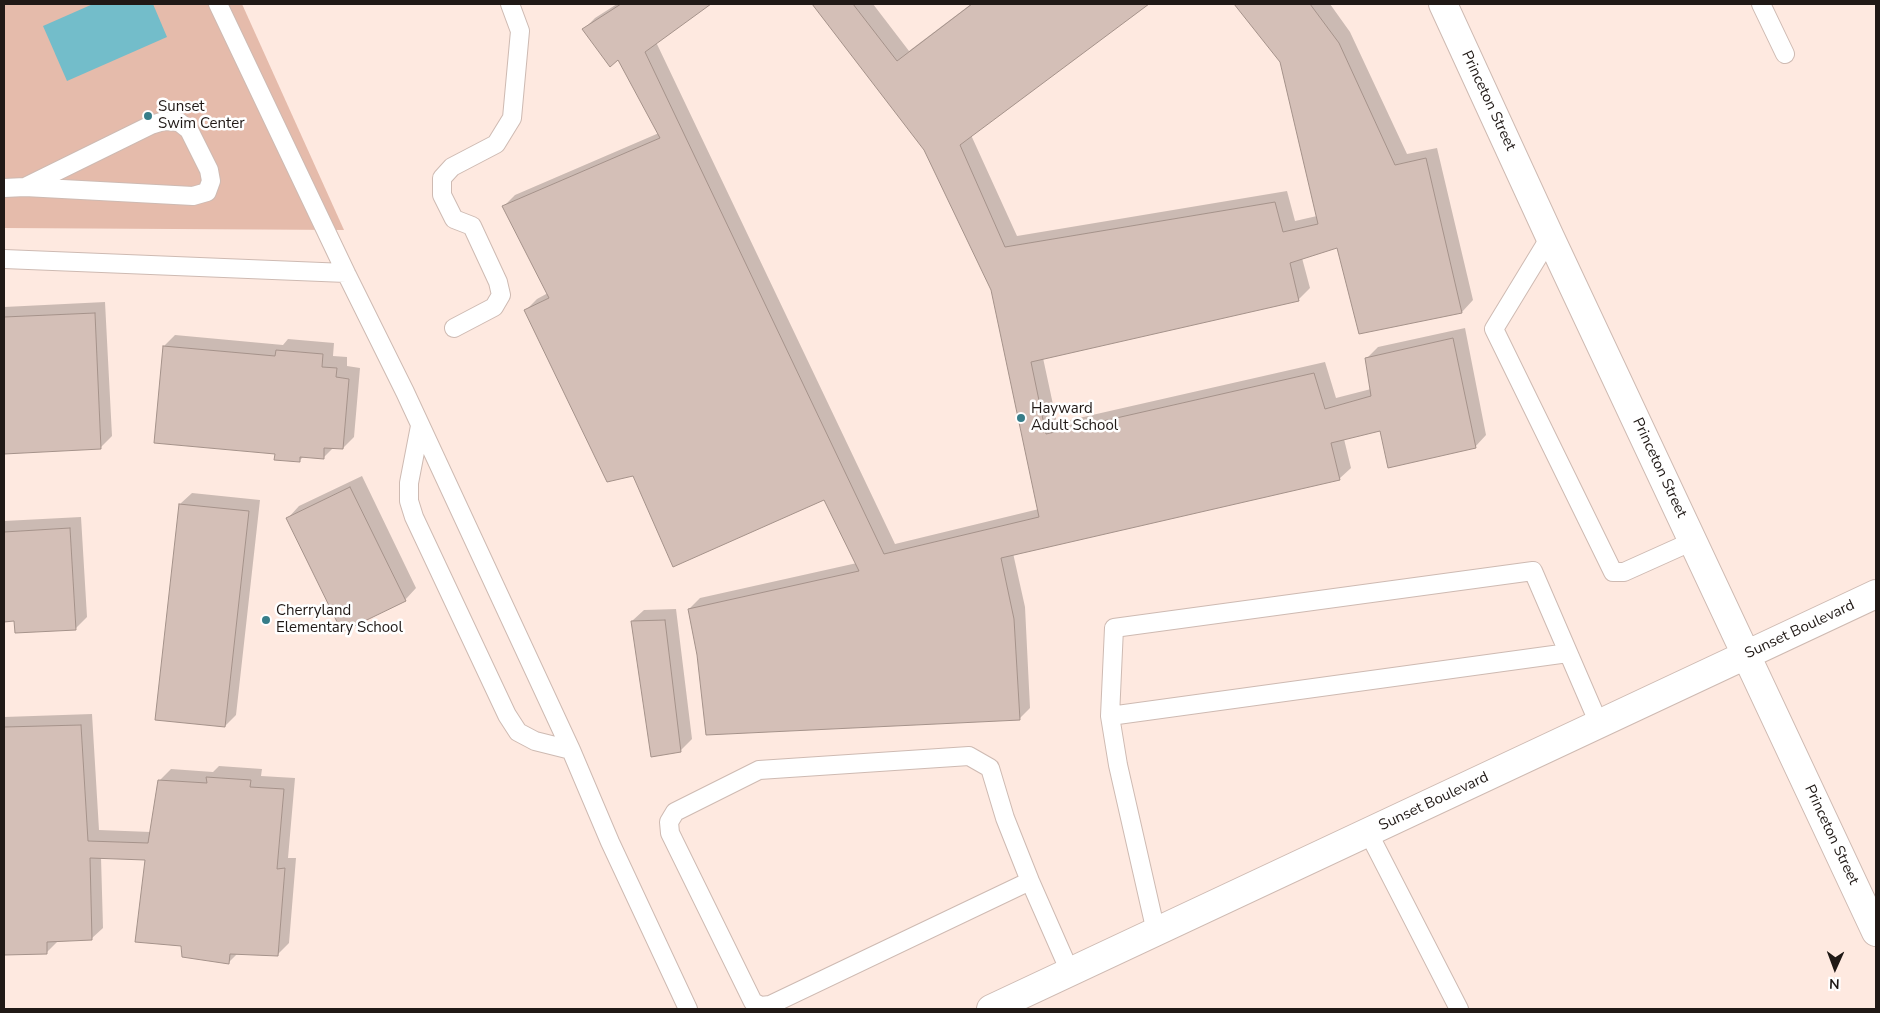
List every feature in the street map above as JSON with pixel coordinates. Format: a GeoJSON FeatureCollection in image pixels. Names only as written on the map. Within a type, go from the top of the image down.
{"type":"FeatureCollection","features":[{"type":"Feature","properties":{"kind":"street","name":"Princeton Street"},"geometry":{"type":"LineString","coordinates":[[1443,4],[1550,237],[1876,932]]}},
{"type":"Feature","properties":{"kind":"street","name":"Sunset Boulevard"},"geometry":{"type":"LineString","coordinates":[[991,1009],[1876,594]]}},
{"type":"Feature","properties":{"kind":"lane"},"geometry":{"type":"LineString","coordinates":[[218,4],[420,426],[571,750],[610,842],[688,1009]]}},
{"type":"Feature","properties":{"kind":"lane"},"geometry":{"type":"LineString","coordinates":[[454,328],[494,307],[501,295],[498,282],[472,226],[454,219],[442,195],[442,178],[452,167],[496,144],[512,118],[520,31],[510,4]]}},
{"type":"Feature","properties":{"kind":"lane"},"geometry":{"type":"LineString","coordinates":[[1761,4],[1785,54]]}},
{"type":"Feature","properties":{"kind":"lane"},"geometry":{"type":"LineString","coordinates":[[4,188],[25,186],[193,196],[207,192],[211,181],[209,170],[189,130],[179,122],[164,121],[151,125],[25,186]]}},
{"type":"Feature","properties":{"kind":"lane"},"geometry":{"type":"LineString","coordinates":[[1550,237],[1494,329],[1613,572],[1624,572],[1693,541]]}},
{"type":"Feature","properties":{"kind":"lane"},"geometry":{"type":"LineString","coordinates":[[4,259],[346,273]]}},
{"type":"Feature","properties":{"kind":"lane"},"geometry":{"type":"LineString","coordinates":[[420,426],[409,483],[409,501],[426,544],[507,715],[518,732],[535,741],[571,750]]}},
{"type":"Feature","properties":{"kind":"lane"},"geometry":{"type":"LineString","coordinates":[[1156,932],[1118,765],[1110,716],[1114,628],[1533,572],[1598,724]]}},
{"type":"Feature","properties":{"kind":"lane"},"geometry":{"type":"LineString","coordinates":[[1110,716],[1568,653]]}},
{"type":"Feature","properties":{"kind":"lane"},"geometry":{"type":"LineString","coordinates":[[1030,882],[770,1005],[761,1006],[753,1002],[670,833],[669,822],[676,812],[759,770],[970,756],[990,768],[1005,818],[1030,882],[1070,972]]}},
{"type":"Feature","properties":{"kind":"lane"},"geometry":{"type":"LineString","coordinates":[[1368,832],[1459,1009]]}},
{"type":"Feature","properties":{"kind":"shaded area","name":"Sunset Swim Center"},"geometry":{"type":"Polygon","coordinates":[[[4,4],[242,4],[344,230],[4,228],[4,4]]]}},
{"type":"Feature","properties":{"kind":"water"},"geometry":{"type":"Polygon","coordinates":[[[93,4],[153,4],[167,37],[67,81],[43,26],[93,4]]]}},
{"type":"Feature","properties":{"kind":"building"},"geometry":{"type":"Polygon","coordinates":[[[621,4],[711,4],[645,52],[884,554],[1039,517],[991,290],[924,150],[812,4],[853,4],[897,61],[972,4],[1149,4],[960,145],[1005,247],[1275,202],[1283,232],[1318,224],[1280,62],[1234,4],[1310,4],[1339,43],[1395,165],[1426,158],[1462,313],[1359,334],[1337,248],[1290,263],[1299,301],[1031,362],[1046,434],[1314,373],[1325,409],[1371,396],[1365,358],[1453,338],[1476,448],[1388,468],[1380,431],[1331,443],[1340,480],[1001,558],[1014,619],[1020,720],[706,735],[697,655],[688,609],[859,571],[824,500],[673,567],[633,476],[607,482],[524,310],[549,298],[502,206],[660,138],[618,60],[610,67],[582,29],[621,4]]]}},
{"type":"Feature","properties":{"kind":"building"},"geometry":{"type":"Polygon","coordinates":[[[95,313],[101,449],[4,454],[4,317],[95,313]]]}},
{"type":"Feature","properties":{"kind":"building"},"geometry":{"type":"Polygon","coordinates":[[[163,346],[275,356],[276,350],[323,354],[322,367],[337,368],[336,377],[349,379],[343,449],[324,448],[324,459],[300,457],[300,462],[274,460],[275,454],[154,443],[163,346]]]}},
{"type":"Feature","properties":{"kind":"building"},"geometry":{"type":"Polygon","coordinates":[[[350,487],[406,601],[342,632],[286,518],[350,487]]]}},
{"type":"Feature","properties":{"kind":"building"},"geometry":{"type":"Polygon","coordinates":[[[179,504],[249,511],[225,727],[155,720],[179,504]]]}},
{"type":"Feature","properties":{"kind":"building"},"geometry":{"type":"Polygon","coordinates":[[[70,528],[76,630],[15,633],[14,621],[4,622],[4,532],[70,528]]]}},
{"type":"Feature","properties":{"kind":"building"},"geometry":{"type":"Polygon","coordinates":[[[665,620],[681,752],[651,757],[631,621],[665,620]]]}},
{"type":"Feature","properties":{"kind":"building"},"geometry":{"type":"Polygon","coordinates":[[[81,725],[88,841],[148,843],[158,780],[207,783],[206,777],[251,780],[250,787],[284,789],[277,869],[285,868],[278,956],[230,954],[229,964],[182,957],[181,946],[135,942],[145,860],[90,858],[92,940],[47,942],[47,954],[4,955],[4,727],[81,725]]]}},
{"type":"Feature","properties":{"kind":"place","name":"Sunset Swim Center"},"geometry":{"type":"Point","coordinates":[148,116]}},
{"type":"Feature","properties":{"kind":"place","name":"Hayward Adult School"},"geometry":{"type":"Point","coordinates":[1021,418]}},
{"type":"Feature","properties":{"kind":"place","name":"Cherryland Elementary School"},"geometry":{"type":"Point","coordinates":[266,620]}}]}
